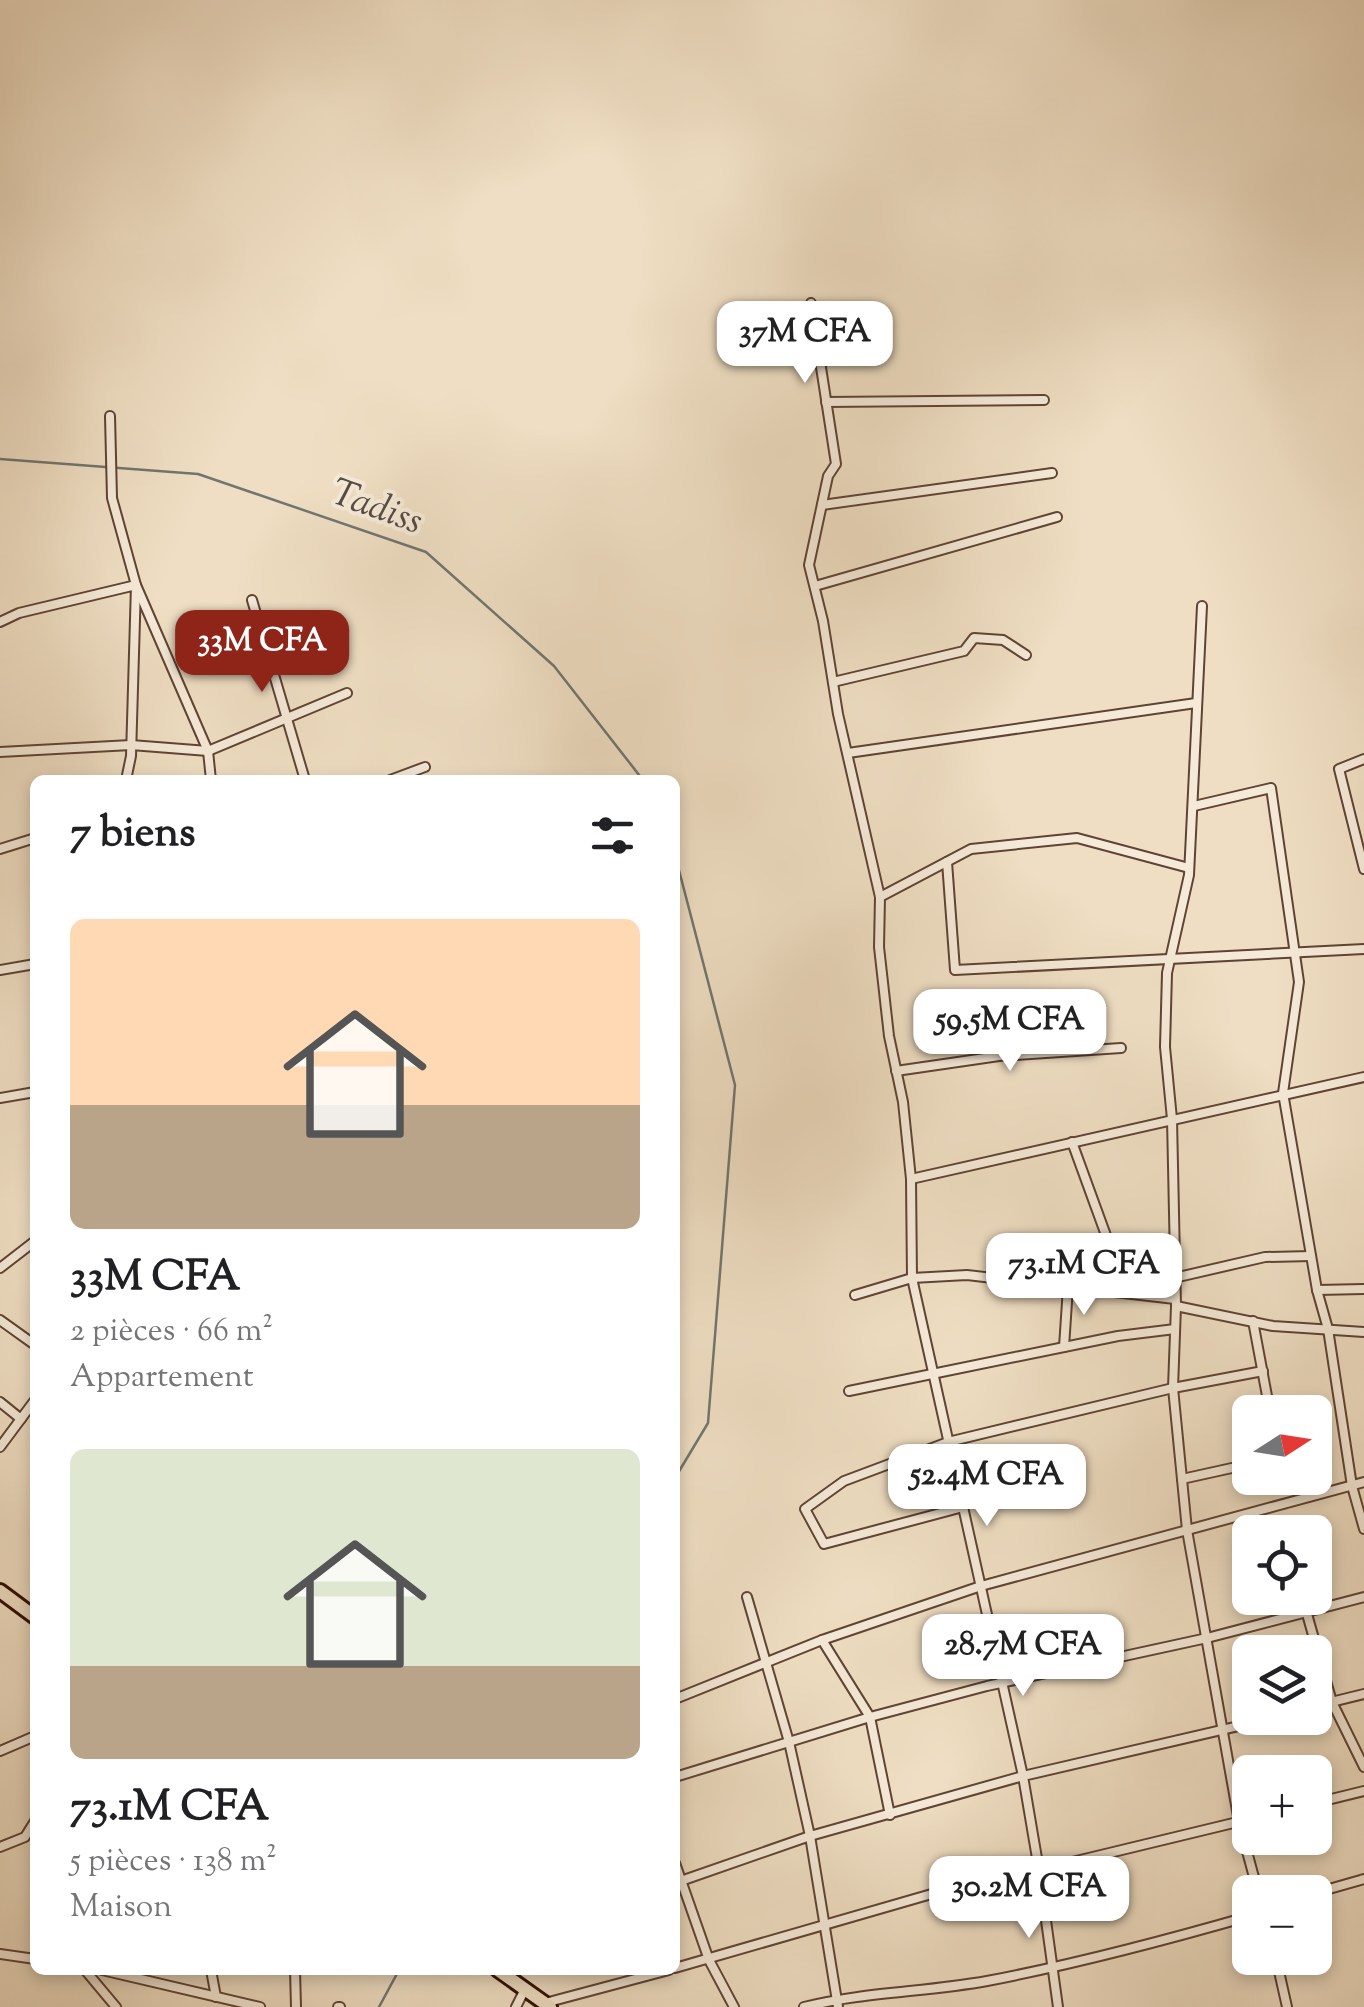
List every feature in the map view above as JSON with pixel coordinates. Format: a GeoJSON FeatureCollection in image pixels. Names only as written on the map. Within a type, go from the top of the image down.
{"type":"FeatureCollection","features":[{"type":"Feature","properties":{"kind":"main road"},"geometry":{"type":"LineString","coordinates":[[0,1591],[30,1614]]}},
{"type":"Feature","properties":{"kind":"main road"},"geometry":{"type":"LineString","coordinates":[[505,1975],[548,2005]]}},
{"type":"Feature","properties":{"kind":"street"},"geometry":{"type":"LineString","coordinates":[[811,303],[836,464],[828,476],[810,565],[880,897],[880,947],[889,1036],[911,1179],[912,1278],[936,1372],[1022,1776],[1058,2007]]}},
{"type":"Feature","properties":{"kind":"street"},"geometry":{"type":"LineString","coordinates":[[826,402],[1044,400]]}},
{"type":"Feature","properties":{"kind":"street"},"geometry":{"type":"LineString","coordinates":[[110,416],[112,498],[136,585],[208,751],[210,775]]}},
{"type":"Feature","properties":{"kind":"street"},"geometry":{"type":"LineString","coordinates":[[822,505],[1052,473]]}},
{"type":"Feature","properties":{"kind":"street"},"geometry":{"type":"LineString","coordinates":[[815,586],[1058,518]]}},
{"type":"Feature","properties":{"kind":"street"},"geometry":{"type":"LineString","coordinates":[[0,622],[19,612],[136,585]]}},
{"type":"Feature","properties":{"kind":"street"},"geometry":{"type":"LineString","coordinates":[[127,775],[132,745],[136,585]]}},
{"type":"Feature","properties":{"kind":"street"},"geometry":{"type":"LineString","coordinates":[[252,600],[303,775]]}},
{"type":"Feature","properties":{"kind":"street"},"geometry":{"type":"LineString","coordinates":[[1202,606],[1190,868],[1171,957],[1165,1046],[1172,1120],[1176,1302],[1173,1388],[1187,1530],[1232,1773]]}},
{"type":"Feature","properties":{"kind":"street"},"geometry":{"type":"LineString","coordinates":[[833,682],[964,651],[974,638],[1003,640],[1026,655]]}},
{"type":"Feature","properties":{"kind":"street"},"geometry":{"type":"LineString","coordinates":[[0,752],[132,745],[208,751],[348,693]]}},
{"type":"Feature","properties":{"kind":"street"},"geometry":{"type":"LineString","coordinates":[[848,754],[1196,703]]}},
{"type":"Feature","properties":{"kind":"street"},"geometry":{"type":"LineString","coordinates":[[1364,759],[1339,769],[1364,869]]}},
{"type":"Feature","properties":{"kind":"street"},"geometry":{"type":"LineString","coordinates":[[403,775],[425,767]]}},
{"type":"Feature","properties":{"kind":"street"},"geometry":{"type":"LineString","coordinates":[[1194,806],[1270,788],[1299,982],[1283,1094],[1317,1290],[1328,1330],[1352,1486],[1364,1528]]}},
{"type":"Feature","properties":{"kind":"street"},"geometry":{"type":"LineString","coordinates":[[880,897],[971,849],[1077,838],[1190,868]]}},
{"type":"Feature","properties":{"kind":"street"},"geometry":{"type":"LineString","coordinates":[[0,850],[30,840]]}},
{"type":"Feature","properties":{"kind":"street"},"geometry":{"type":"LineString","coordinates":[[946,862],[955,970],[1364,949]]}},
{"type":"Feature","properties":{"kind":"street"},"geometry":{"type":"LineString","coordinates":[[0,970],[30,965]]}},
{"type":"Feature","properties":{"kind":"street"},"geometry":{"type":"LineString","coordinates":[[896,1070],[1000,1056],[1121,1048]]}},
{"type":"Feature","properties":{"kind":"street"},"geometry":{"type":"LineString","coordinates":[[911,1179],[1364,1076]]}},
{"type":"Feature","properties":{"kind":"street"},"geometry":{"type":"LineString","coordinates":[[0,1098],[30,1093]]}},
{"type":"Feature","properties":{"kind":"street"},"geometry":{"type":"LineString","coordinates":[[1072,1142],[1126,1294]]}},
{"type":"Feature","properties":{"kind":"street"},"geometry":{"type":"LineString","coordinates":[[0,1268],[30,1246]]}},
{"type":"Feature","properties":{"kind":"street"},"geometry":{"type":"LineString","coordinates":[[1174,1278],[1265,1256],[1311,1256]]}},
{"type":"Feature","properties":{"kind":"street"},"geometry":{"type":"LineString","coordinates":[[855,1295],[912,1278],[968,1276],[1126,1294],[1253,1321],[1364,1332]]}},
{"type":"Feature","properties":{"kind":"street"},"geometry":{"type":"LineString","coordinates":[[1064,1346],[1068,1286]]}},
{"type":"Feature","properties":{"kind":"street"},"geometry":{"type":"LineString","coordinates":[[1317,1290],[1364,1289]]}},
{"type":"Feature","properties":{"kind":"street"},"geometry":{"type":"LineString","coordinates":[[0,1320],[30,1341]]}},
{"type":"Feature","properties":{"kind":"street"},"geometry":{"type":"LineString","coordinates":[[1253,1321],[1267,1395]]}},
{"type":"Feature","properties":{"kind":"street"},"geometry":{"type":"LineString","coordinates":[[849,1391],[1064,1346],[1175,1329]]}},
{"type":"Feature","properties":{"kind":"street"},"geometry":{"type":"LineString","coordinates":[[962,1507],[824,1544],[804,1509],[844,1481],[948,1442],[1173,1388],[1263,1371]]}},
{"type":"Feature","properties":{"kind":"street"},"geometry":{"type":"LineString","coordinates":[[0,1402],[21,1418]]}},
{"type":"Feature","properties":{"kind":"street"},"geometry":{"type":"LineString","coordinates":[[0,1447],[30,1406]]}},
{"type":"Feature","properties":{"kind":"street"},"geometry":{"type":"LineString","coordinates":[[1182,1479],[1232,1468]]}},
{"type":"Feature","properties":{"kind":"street"},"geometry":{"type":"LineString","coordinates":[[680,1698],[822,1640],[981,1586],[1364,1482]]}},
{"type":"Feature","properties":{"kind":"street"},"geometry":{"type":"LineString","coordinates":[[747,1596],[810,1836],[837,2003]]}},
{"type":"Feature","properties":{"kind":"street"},"geometry":{"type":"LineString","coordinates":[[1332,1607],[1364,1598]]}},
{"type":"Feature","properties":{"kind":"street"},"geometry":{"type":"LineString","coordinates":[[680,1775],[870,1717],[1303,1615]]}},
{"type":"Feature","properties":{"kind":"street"},"geometry":{"type":"LineString","coordinates":[[822,1640],[870,1717],[890,1815]]}},
{"type":"Feature","properties":{"kind":"street"},"geometry":{"type":"LineString","coordinates":[[1364,1694],[1332,1702],[1364,1767]]}},
{"type":"Feature","properties":{"kind":"street"},"geometry":{"type":"LineString","coordinates":[[680,1881],[810,1836],[1022,1776],[1232,1728]]}},
{"type":"Feature","properties":{"kind":"street"},"geometry":{"type":"LineString","coordinates":[[0,1751],[30,1738]]}},
{"type":"Feature","properties":{"kind":"street"},"geometry":{"type":"LineString","coordinates":[[1332,1799],[1364,1791]]}},
{"type":"Feature","properties":{"kind":"street"},"geometry":{"type":"LineString","coordinates":[[680,1967],[935,1892],[1232,1824]]}},
{"type":"Feature","properties":{"kind":"street"},"geometry":{"type":"LineString","coordinates":[[0,1847],[25,1837],[30,1829]]}},
{"type":"Feature","properties":{"kind":"street"},"geometry":{"type":"LineString","coordinates":[[1332,1889],[1364,1879]]}},
{"type":"Feature","properties":{"kind":"street"},"geometry":{"type":"LineString","coordinates":[[680,1887],[709,1960],[734,2007]]}},
{"type":"Feature","properties":{"kind":"street"},"geometry":{"type":"LineString","coordinates":[[804,2007],[1052,1966],[1141,1948],[1232,1921]]}},
{"type":"Feature","properties":{"kind":"street"},"geometry":{"type":"LineString","coordinates":[[0,1954],[30,1959]]}},
{"type":"Feature","properties":{"kind":"street"},"geometry":{"type":"LineString","coordinates":[[88,1975],[116,2007]]}},
{"type":"Feature","properties":{"kind":"street"},"geometry":{"type":"LineString","coordinates":[[123,1975],[260,2007]]}},
{"type":"Feature","properties":{"kind":"street"},"geometry":{"type":"LineString","coordinates":[[212,1975],[216,1997]]}},
{"type":"Feature","properties":{"kind":"street"},"geometry":{"type":"LineString","coordinates":[[295,1975],[296,2007]]}},
{"type":"Feature","properties":{"kind":"street"},"geometry":{"type":"LineString","coordinates":[[618,1975],[620,1983]]}},
{"type":"Feature","properties":{"kind":"street"},"geometry":{"type":"LineString","coordinates":[[548,2005],[650,1975]]}},
{"type":"Feature","properties":{"kind":"street"},"geometry":{"type":"LineString","coordinates":[[1280,1975],[1288,2007]]}},
{"type":"Feature","properties":{"kind":"street"},"geometry":{"type":"LineString","coordinates":[[516,2007],[526,1989]]}},
{"type":"Feature","properties":{"kind":"waterway","name":"Tadiss"},"geometry":{"type":"LineString","coordinates":[[0,459],[198,474],[426,552],[554,666],[639,775]]}},
{"type":"Feature","properties":{"kind":"waterway","name":"Tadiss"},"geometry":{"type":"LineString","coordinates":[[680,874],[735,1085],[708,1423],[680,1470]]}},
{"type":"Feature","properties":{"kind":"waterway","name":"Tadiss"},"geometry":{"type":"LineString","coordinates":[[379,2007],[396,1975]]}}]}
